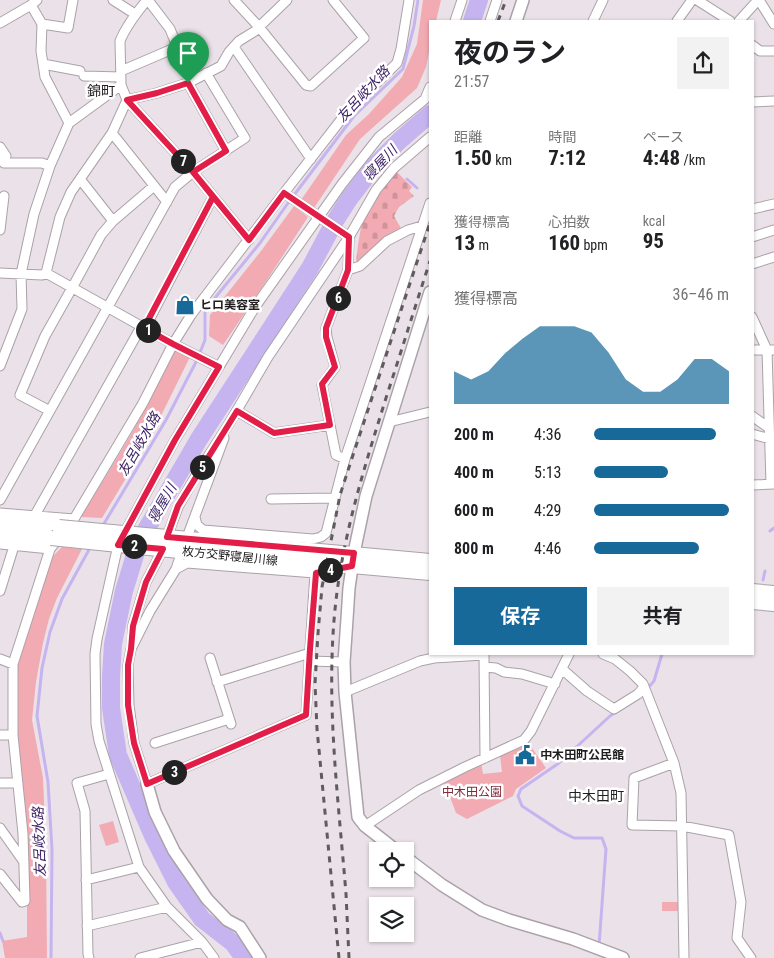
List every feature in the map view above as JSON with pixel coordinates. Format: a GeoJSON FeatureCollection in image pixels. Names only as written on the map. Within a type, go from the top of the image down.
{"type":"FeatureCollection","features":[{"type":"Feature","properties":{"kind":"main road","name":"枚方交野寝屋川線"},"geometry":{"type":"LineString","coordinates":[[0,522],[53,538]]}},
{"type":"Feature","properties":{"kind":"main road","name":"枚方交野寝屋川線"},"geometry":{"type":"LineString","coordinates":[[0,534],[53,538],[119,539],[353,559],[429,560]]}},
{"type":"Feature","properties":{"kind":"main road","name":"枚方交野寝屋川線"},"geometry":{"type":"LineString","coordinates":[[353,559],[429,573]]}},
{"type":"Feature","properties":{"kind":"main road"},"geometry":{"type":"LineString","coordinates":[[754,591],[774,593]]}},
{"type":"Feature","properties":{"kind":"main road"},"geometry":{"type":"LineString","coordinates":[[754,602],[774,604]]}},
{"type":"Feature","properties":{"kind":"street"},"geometry":{"type":"LineString","coordinates":[[42,24],[68,28],[73,0]]}},
{"type":"Feature","properties":{"kind":"street"},"geometry":{"type":"LineString","coordinates":[[113,0],[135,14]]}},
{"type":"Feature","properties":{"kind":"street"},"geometry":{"type":"LineString","coordinates":[[226,151],[189,82],[170,29],[148,0],[135,14],[120,41],[121,78],[127,100],[193,172],[249,240]]}},
{"type":"Feature","properties":{"kind":"street"},"geometry":{"type":"LineString","coordinates":[[234,0],[259,27],[306,85],[311,86],[364,38],[333,0]]}},
{"type":"Feature","properties":{"kind":"street"},"geometry":{"type":"LineString","coordinates":[[127,100],[157,93],[189,82],[221,66],[239,41],[259,27],[287,0]]}},
{"type":"Feature","properties":{"kind":"street"},"geometry":{"type":"LineString","coordinates":[[399,0],[408,11]]}},
{"type":"Feature","properties":{"kind":"street"},"geometry":{"type":"LineString","coordinates":[[0,874],[22,902],[24,901],[23,834],[13,735],[13,664],[53,538],[74,519],[143,403],[173,344],[191,315],[347,112],[397,64],[409,0]]}},
{"type":"Feature","properties":{"kind":"street"},"geometry":{"type":"LineString","coordinates":[[456,20],[462,0]]}},
{"type":"Feature","properties":{"kind":"street"},"geometry":{"type":"LineString","coordinates":[[490,20],[497,0]]}},
{"type":"Feature","properties":{"kind":"street"},"geometry":{"type":"LineString","coordinates":[[516,20],[523,0]]}},
{"type":"Feature","properties":{"kind":"street"},"geometry":{"type":"LineString","coordinates":[[593,20],[603,0]]}},
{"type":"Feature","properties":{"kind":"street"},"geometry":{"type":"LineString","coordinates":[[679,20],[692,0]]}},
{"type":"Feature","properties":{"kind":"street"},"geometry":{"type":"LineString","coordinates":[[697,0],[728,20]]}},
{"type":"Feature","properties":{"kind":"street"},"geometry":{"type":"LineString","coordinates":[[740,20],[758,0],[774,24]]}},
{"type":"Feature","properties":{"kind":"street"},"geometry":{"type":"LineString","coordinates":[[0,23],[34,3],[42,24],[41,51],[45,76],[69,123]]}},
{"type":"Feature","properties":{"kind":"street"},"geometry":{"type":"LineString","coordinates":[[754,46],[760,51],[774,51]]}},
{"type":"Feature","properties":{"kind":"street"},"geometry":{"type":"LineString","coordinates":[[0,366],[22,309],[21,274],[34,214],[50,166],[69,123],[121,78],[177,47]]}},
{"type":"Feature","properties":{"kind":"street"},"geometry":{"type":"LineString","coordinates":[[234,47],[311,158]]}},
{"type":"Feature","properties":{"kind":"street"},"geometry":{"type":"LineString","coordinates":[[43,64],[82,73],[121,78]]}},
{"type":"Feature","properties":{"kind":"street"},"geometry":{"type":"LineString","coordinates":[[0,500],[175,187],[193,172],[245,138],[206,73]]}},
{"type":"Feature","properties":{"kind":"street"},"geometry":{"type":"LineString","coordinates":[[214,958],[202,942],[167,907],[139,867],[98,741],[95,654],[119,539],[175,440],[255,307],[342,184],[379,137],[424,99],[429,89]]}},
{"type":"Feature","properties":{"kind":"street"},"geometry":{"type":"LineString","coordinates":[[46,273],[60,217],[80,179],[112,133],[127,100]]}},
{"type":"Feature","properties":{"kind":"street"},"geometry":{"type":"LineString","coordinates":[[754,102],[774,101]]}},
{"type":"Feature","properties":{"kind":"street"},"geometry":{"type":"LineString","coordinates":[[112,133],[167,202]]}},
{"type":"Feature","properties":{"kind":"street"},"geometry":{"type":"LineString","coordinates":[[260,958],[240,927],[227,920],[208,899],[174,851],[155,812],[134,743],[128,705],[128,665],[133,626],[146,582],[178,506],[268,357],[376,190],[394,168],[429,138]]}},
{"type":"Feature","properties":{"kind":"street"},"geometry":{"type":"LineString","coordinates":[[0,147],[6,156],[0,159],[4,163],[42,163],[50,166]]}},
{"type":"Feature","properties":{"kind":"street"},"geometry":{"type":"LineString","coordinates":[[80,179],[113,221]]}},
{"type":"Feature","properties":{"kind":"street"},"geometry":{"type":"LineString","coordinates":[[50,411],[20,395],[45,336],[101,235],[113,221],[154,186]]}},
{"type":"Feature","properties":{"kind":"street"},"geometry":{"type":"LineString","coordinates":[[284,193],[346,235]]}},
{"type":"Feature","properties":{"kind":"street"},"geometry":{"type":"LineString","coordinates":[[0,230],[4,196]]}},
{"type":"Feature","properties":{"kind":"street"},"geometry":{"type":"LineString","coordinates":[[35,515],[143,327],[213,197]]}},
{"type":"Feature","properties":{"kind":"street"},"geometry":{"type":"LineString","coordinates":[[754,209],[774,204]]}},
{"type":"Feature","properties":{"kind":"street"},"geometry":{"type":"LineString","coordinates":[[195,517],[197,525],[203,530],[313,539],[321,538],[326,533],[345,459],[429,206]]}},
{"type":"Feature","properties":{"kind":"street"},"geometry":{"type":"LineString","coordinates":[[348,270],[360,266],[387,241],[408,230],[422,226]]}},
{"type":"Feature","properties":{"kind":"street"},"geometry":{"type":"LineString","coordinates":[[754,236],[774,230]]}},
{"type":"Feature","properties":{"kind":"street"},"geometry":{"type":"LineString","coordinates":[[345,459],[336,456],[322,384],[335,367],[326,337],[326,328],[348,270],[346,235]]}},
{"type":"Feature","properties":{"kind":"street"},"geometry":{"type":"LineString","coordinates":[[754,263],[774,257]]}},
{"type":"Feature","properties":{"kind":"street"},"geometry":{"type":"LineString","coordinates":[[0,273],[42,275],[46,273],[173,344],[219,367]]}},
{"type":"Feature","properties":{"kind":"street"},"geometry":{"type":"LineString","coordinates":[[385,842],[365,826],[358,817],[345,692],[344,662],[349,588],[366,496],[429,295]]}},
{"type":"Feature","properties":{"kind":"street"},"geometry":{"type":"LineString","coordinates":[[754,321],[770,350],[769,428],[772,484],[754,485]]}},
{"type":"Feature","properties":{"kind":"street"},"geometry":{"type":"LineString","coordinates":[[754,350],[770,350]]}},
{"type":"Feature","properties":{"kind":"street"},"geometry":{"type":"LineString","coordinates":[[237,411],[274,433],[330,425]]}},
{"type":"Feature","properties":{"kind":"street"},"geometry":{"type":"LineString","coordinates":[[389,422],[429,412]]}},
{"type":"Feature","properties":{"kind":"street"},"geometry":{"type":"LineString","coordinates":[[754,417],[769,428]]}},
{"type":"Feature","properties":{"kind":"street"},"geometry":{"type":"LineString","coordinates":[[189,532],[230,422]]}},
{"type":"Feature","properties":{"kind":"street"},"geometry":{"type":"LineString","coordinates":[[754,435],[770,439]]}},
{"type":"Feature","properties":{"kind":"street"},"geometry":{"type":"LineString","coordinates":[[271,499],[335,498]]}},
{"type":"Feature","properties":{"kind":"street"},"geometry":{"type":"LineString","coordinates":[[0,513],[74,519]]}},
{"type":"Feature","properties":{"kind":"street"},"geometry":{"type":"LineString","coordinates":[[0,544],[14,546],[53,538]]}},
{"type":"Feature","properties":{"kind":"street"},"geometry":{"type":"LineString","coordinates":[[0,591],[14,546]]}},
{"type":"Feature","properties":{"kind":"street"},"geometry":{"type":"LineString","coordinates":[[176,569],[187,563],[316,573],[353,559]]}},
{"type":"Feature","properties":{"kind":"street"},"geometry":{"type":"LineString","coordinates":[[131,649],[150,611],[176,569],[179,560]]}},
{"type":"Feature","properties":{"kind":"street"},"geometry":{"type":"LineString","coordinates":[[147,784],[306,715],[316,573]]}},
{"type":"Feature","properties":{"kind":"street"},"geometry":{"type":"LineString","coordinates":[[345,692],[420,661],[434,658],[484,655],[485,758]]}},
{"type":"Feature","properties":{"kind":"street"},"geometry":{"type":"LineString","coordinates":[[365,826],[419,790],[524,740],[531,731],[569,655]]}},
{"type":"Feature","properties":{"kind":"street"},"geometry":{"type":"LineString","coordinates":[[605,655],[615,659],[643,684],[674,763],[681,793],[684,958]]}},
{"type":"Feature","properties":{"kind":"street"},"geometry":{"type":"LineString","coordinates":[[217,682],[309,657],[344,662]]}},
{"type":"Feature","properties":{"kind":"street"},"geometry":{"type":"LineString","coordinates":[[155,743],[230,722],[210,658]]}},
{"type":"Feature","properties":{"kind":"street"},"geometry":{"type":"LineString","coordinates":[[0,659],[13,664]]}},
{"type":"Feature","properties":{"kind":"street"},"geometry":{"type":"LineString","coordinates":[[484,668],[496,668],[504,672],[522,674],[555,684]]}},
{"type":"Feature","properties":{"kind":"street"},"geometry":{"type":"LineString","coordinates":[[562,669],[587,691],[614,709],[645,690]]}},
{"type":"Feature","properties":{"kind":"street"},"geometry":{"type":"LineString","coordinates":[[0,735],[13,735]]}},
{"type":"Feature","properties":{"kind":"street"},"geometry":{"type":"LineString","coordinates":[[674,763],[634,778],[632,825],[682,826],[729,835],[741,902],[737,938],[751,958]]}},
{"type":"Feature","properties":{"kind":"street"},"geometry":{"type":"LineString","coordinates":[[89,958],[85,811],[77,783],[109,774]]}},
{"type":"Feature","properties":{"kind":"street"},"geometry":{"type":"LineString","coordinates":[[0,783],[18,783]]}},
{"type":"Feature","properties":{"kind":"street"},"geometry":{"type":"LineString","coordinates":[[0,828],[24,862]]}},
{"type":"Feature","properties":{"kind":"street"},"geometry":{"type":"LineString","coordinates":[[414,865],[482,910],[568,937],[623,958]]}},
{"type":"Feature","properties":{"kind":"street"},"geometry":{"type":"LineString","coordinates":[[86,880],[139,867]]}},
{"type":"Feature","properties":{"kind":"street"},"geometry":{"type":"LineString","coordinates":[[87,926],[167,907]]}},
{"type":"Feature","properties":{"kind":"street"},"geometry":{"type":"LineString","coordinates":[[140,958],[202,942]]}},
{"type":"Feature","properties":{"kind":"green space"},"geometry":{"type":"Polygon","coordinates":[[[423,0],[441,0],[436,20],[429,20],[429,52],[426,67],[417,88],[360,139],[314,208],[301,200],[346,135],[369,114],[402,77],[417,44],[423,0]]]}},
{"type":"Feature","properties":{"kind":"green space"},"geometry":{"type":"Polygon","coordinates":[[[397,172],[412,187],[409,191],[414,196],[399,207],[394,216],[402,230],[369,251],[359,263],[356,262],[362,221],[382,188],[397,172]]]}},
{"type":"Feature","properties":{"kind":"green space"},"geometry":{"type":"Polygon","coordinates":[[[294,206],[308,217],[223,345],[209,336],[210,315],[294,206]]]}},
{"type":"Feature","properties":{"kind":"green space"},"geometry":{"type":"Polygon","coordinates":[[[178,350],[190,357],[149,440],[102,518],[81,517],[132,433],[173,353],[178,350]]]}},
{"type":"Feature","properties":{"kind":"green space"},"geometry":{"type":"Polygon","coordinates":[[[62,547],[82,549],[57,598],[49,619],[36,682],[32,720],[43,778],[47,958],[5,958],[2,941],[27,937],[27,883],[16,730],[15,678],[18,660],[48,561],[62,547]]]}},
{"type":"Feature","properties":{"kind":"green space","name":"中木田公園"},"geometry":{"type":"Polygon","coordinates":[[[527,741],[546,768],[516,789],[513,796],[467,819],[456,813],[444,781],[481,762],[483,774],[502,772],[500,755],[527,741]]]}},
{"type":"Feature","properties":{"kind":"green space"},"geometry":{"type":"Polygon","coordinates":[[[113,821],[119,842],[106,846],[99,825],[113,821]]]}},
{"type":"Feature","properties":{"kind":"green space"},"geometry":{"type":"Polygon","coordinates":[[[662,902],[678,902],[678,911],[662,911],[662,902]]]}},
{"type":"Feature","properties":{"kind":"waterway","name":"友呂岐水路"},"geometry":{"type":"LineString","coordinates":[[102,527],[166,420],[197,360],[205,340],[205,310],[260,243],[354,116],[403,69],[414,26],[418,0]]}},
{"type":"Feature","properties":{"kind":"waterway","name":"寝屋川"},"geometry":{"type":"LineString","coordinates":[[472,20],[479,0]]}},
{"type":"Feature","properties":{"kind":"waterway","name":"寝屋川"},"geometry":{"type":"LineString","coordinates":[[244,958],[233,943],[202,919],[176,882],[153,836],[118,755],[111,708],[111,676],[113,644],[124,591],[139,542],[199,439],[310,268],[349,199],[375,165],[429,115]]}},
{"type":"Feature","properties":{"kind":"waterway"},"geometry":{"type":"LineString","coordinates":[[407,179],[417,188]]}},
{"type":"Feature","properties":{"kind":"waterway"},"geometry":{"type":"LineString","coordinates":[[770,531],[774,528]]}},
{"type":"Feature","properties":{"kind":"waterway","name":"友呂岐水路"},"geometry":{"type":"LineString","coordinates":[[51,958],[52,850],[48,782],[37,716],[42,668],[50,632],[62,599],[91,546]]}},
{"type":"Feature","properties":{"kind":"waterway"},"geometry":{"type":"LineString","coordinates":[[763,580],[765,571]]}},
{"type":"Feature","properties":{"kind":"waterway"},"geometry":{"type":"LineString","coordinates":[[647,689],[654,681],[662,655]]}},
{"type":"Feature","properties":{"kind":"waterway"},"geometry":{"type":"LineString","coordinates":[[599,946],[606,849],[602,838],[574,838],[522,806],[518,796],[521,789],[559,763],[616,712]]}},
{"type":"Feature","properties":{"kind":"waterway"},"geometry":{"type":"LineString","coordinates":[[0,933],[3,941]]}},
{"type":"Feature","properties":{"kind":"railway"},"geometry":{"type":"LineString","coordinates":[[498,20],[506,0]]}},
{"type":"Feature","properties":{"kind":"railway"},"geometry":{"type":"LineString","coordinates":[[339,958],[317,729],[315,684],[322,587],[340,495],[429,226]]}},
{"type":"Feature","properties":{"kind":"railway"},"geometry":{"type":"LineString","coordinates":[[349,958],[332,705],[333,630],[337,592],[351,518],[364,470],[429,264]]}},
{"type":"Feature","properties":{"kind":"place","name":"ヒロ美容室"},"geometry":{"type":"Point","coordinates":[185,305]}},
{"type":"Feature","properties":{"kind":"place","name":"中木田町公民館"},"geometry":{"type":"Point","coordinates":[525,755]}},
{"type":"Feature","properties":{"kind":"district","name":"錦町"},"geometry":{"type":"Point","coordinates":[101,91]}},
{"type":"Feature","properties":{"kind":"district","name":"中木田町"},"geometry":{"type":"Point","coordinates":[596,796]}},
{"type":"Feature","properties":{"kind":"route"},"geometry":{"type":"LineString","coordinates":[[188,83],[127,100],[193,172],[249,240],[284,193],[349,237],[348,270],[326,328],[326,337],[335,367],[322,384],[330,425],[274,433],[237,411],[178,506],[167,537],[354,553],[352,566],[316,573],[306,715],[147,784],[134,743],[128,705],[128,665],[133,626],[146,582],[163,549],[118,545],[175,440],[219,367],[144,328],[213,197],[193,172],[226,151],[188,83]]}}]}
